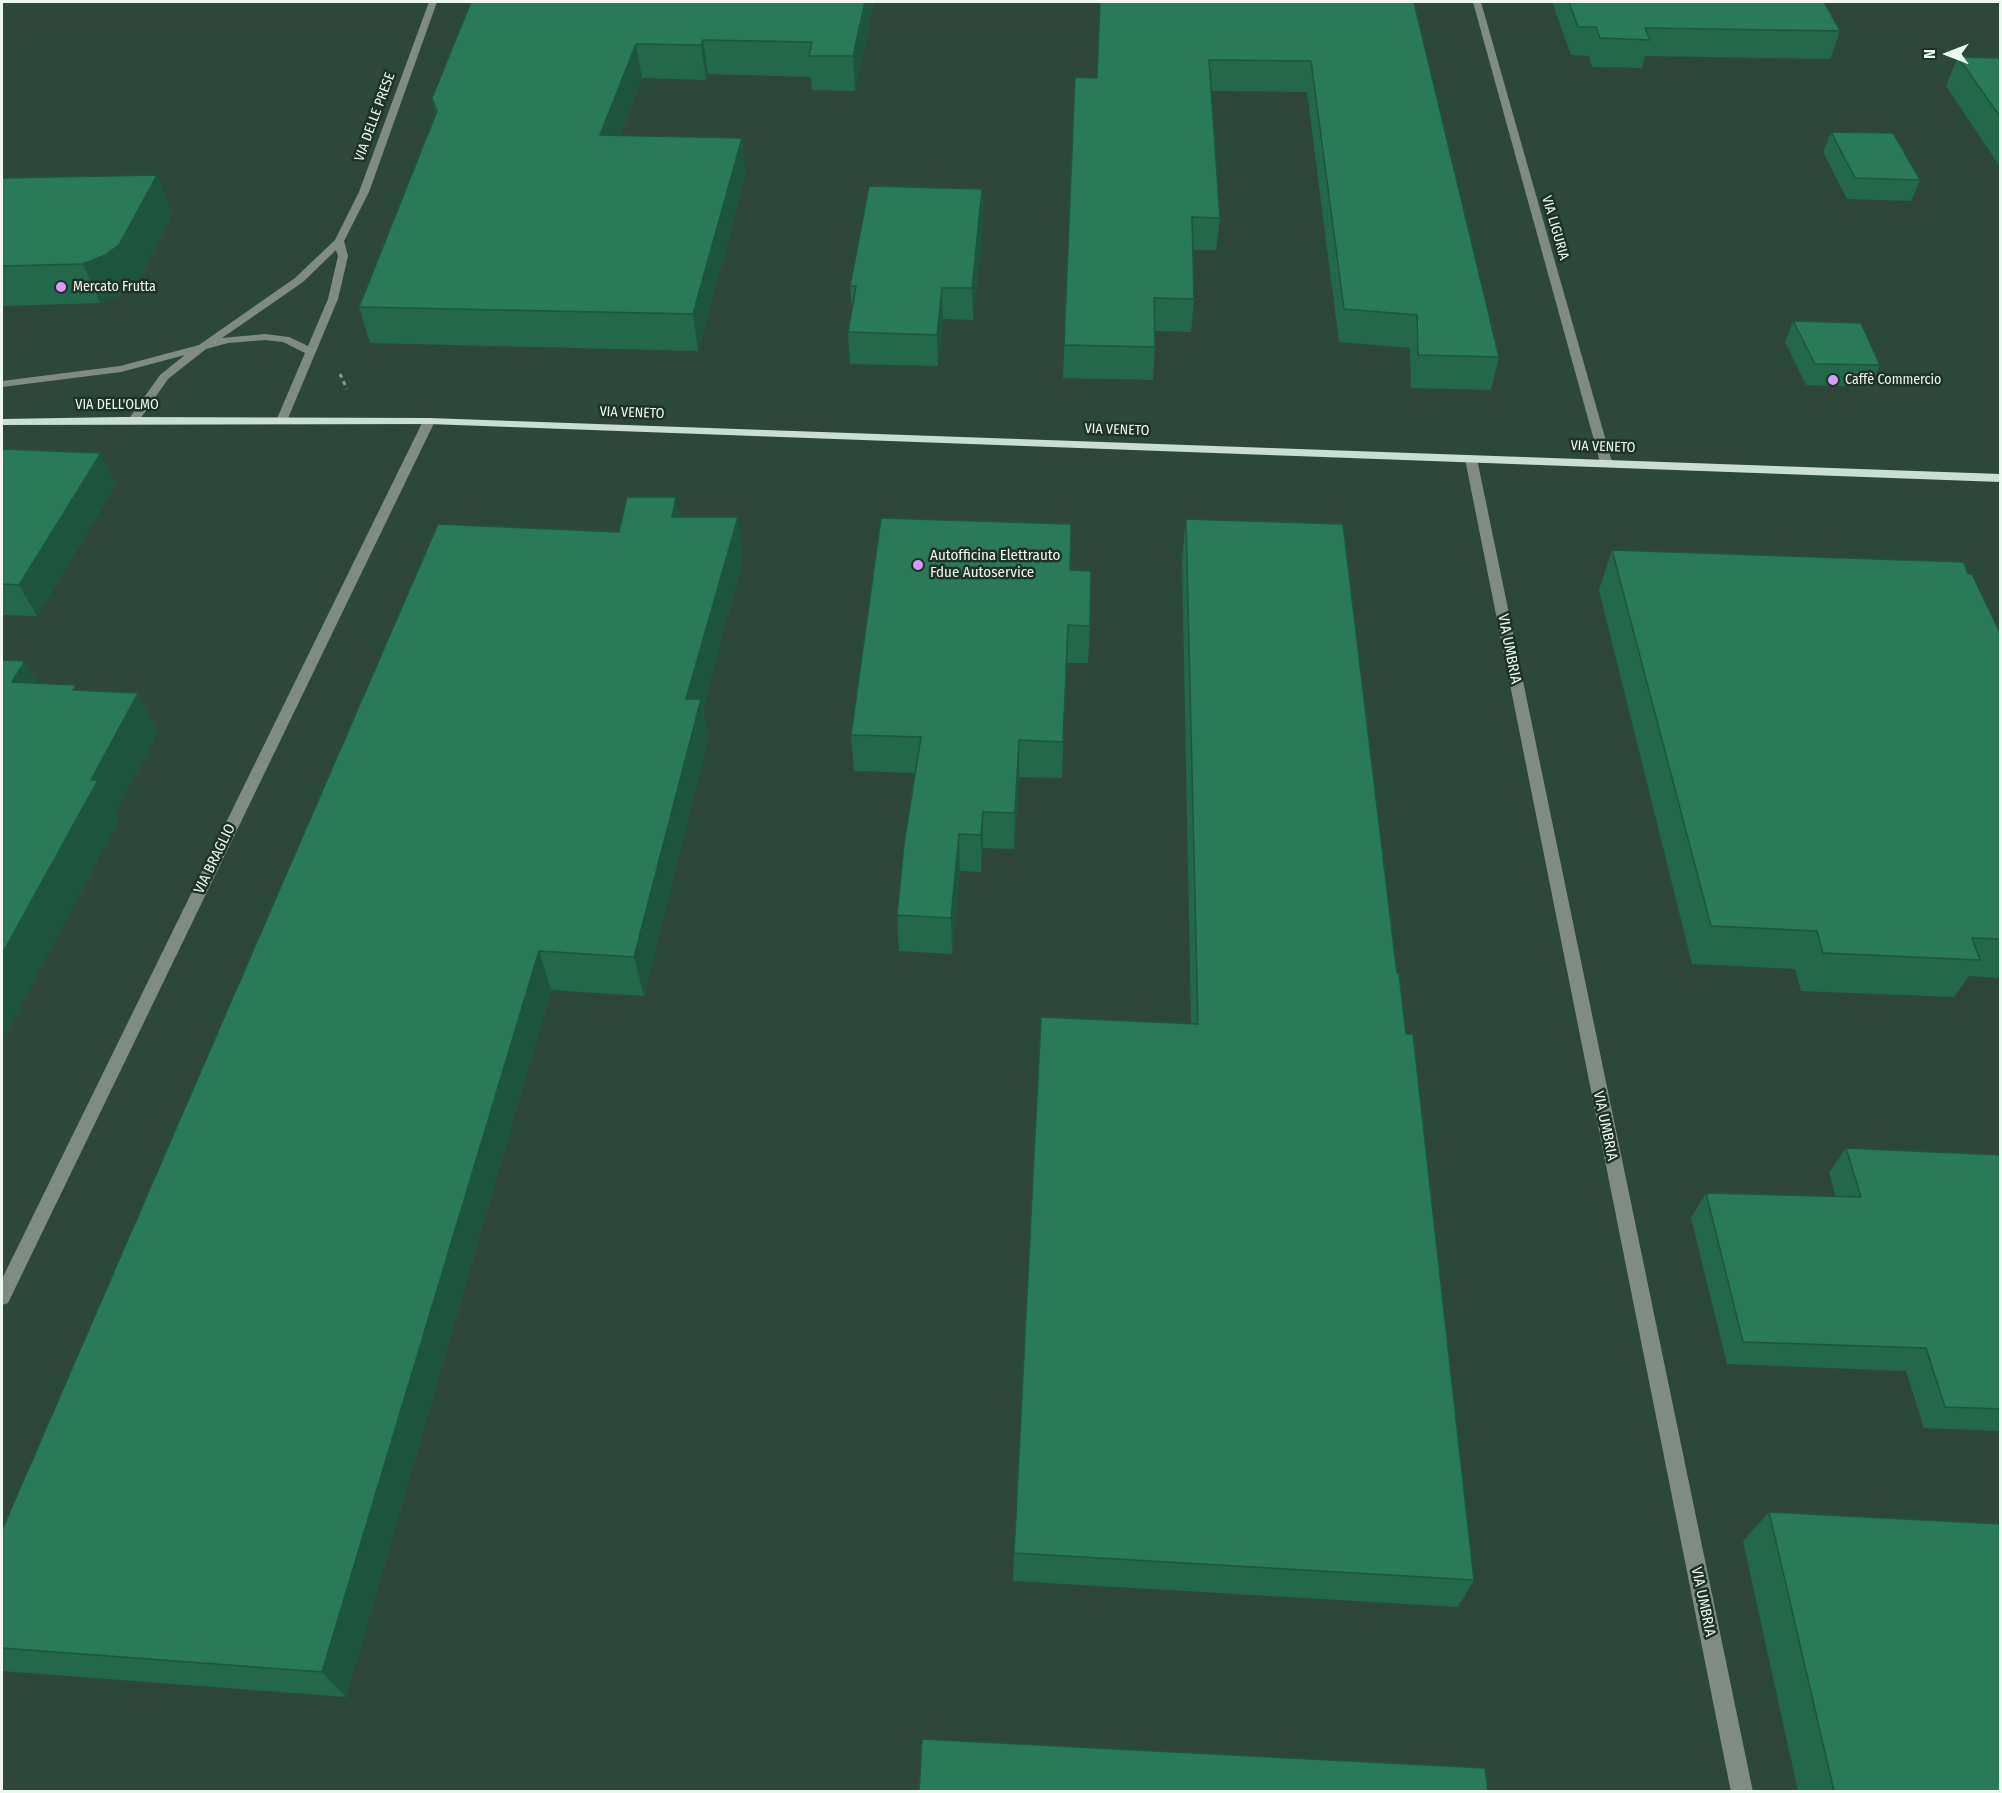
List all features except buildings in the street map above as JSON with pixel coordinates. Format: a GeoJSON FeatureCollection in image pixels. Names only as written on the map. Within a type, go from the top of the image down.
{"type":"FeatureCollection","features":[{"type":"Feature","properties":{"kind":"main road","name":"VIA VENETO"},"geometry":{"type":"LineString","coordinates":[[233,420],[429,421],[2001,478]]}},
{"type":"Feature","properties":{"kind":"main road","name":"VIA DELL'OLMO"},"geometry":{"type":"LineString","coordinates":[[2,422],[233,420]]}},
{"type":"Feature","properties":{"kind":"street","name":"VIA DELLE PRESE"},"geometry":{"type":"LineString","coordinates":[[134,420],[164,377],[198,350],[299,280],[339,241],[367,184],[433,2]]}},
{"type":"Feature","properties":{"kind":"street","name":"VIA LIGURIA"},"geometry":{"type":"LineString","coordinates":[[1477,2],[1606,462]]}},
{"type":"Feature","properties":{"kind":"street"},"geometry":{"type":"LineString","coordinates":[[282,421],[333,300],[343,256],[339,241]]}},
{"type":"Feature","properties":{"kind":"street","name":"VIA DELLE PRESE"},"geometry":{"type":"LineString","coordinates":[[198,350],[228,340],[265,338],[285,339],[312,352]]}},
{"type":"Feature","properties":{"kind":"street","name":"VIA DELL'OLMO"},"geometry":{"type":"LineString","coordinates":[[2,384],[121,369],[198,350]]}},
{"type":"Feature","properties":{"kind":"street","name":"VIA BRAGLIO"},"geometry":{"type":"LineString","coordinates":[[2,1297],[429,421]]}},
{"type":"Feature","properties":{"kind":"street","name":"VIA UMBRIA"},"geometry":{"type":"LineString","coordinates":[[1471,459],[1742,1791]]}},
{"type":"Feature","properties":{"kind":"shaded area"},"geometry":{"type":"Polygon","coordinates":[[[2,2],[2000,2],[2000,1791],[2,1791],[2,2]]]}},
{"type":"Feature","properties":{"kind":"place","name":"Mercato Frutta"},"geometry":{"type":"Point","coordinates":[61,287]}},
{"type":"Feature","properties":{"kind":"place","name":"Caffè Commercio"},"geometry":{"type":"Point","coordinates":[1833,380]}},
{"type":"Feature","properties":{"kind":"place","name":"Autofficina Elettrauto Fdue Autoservice"},"geometry":{"type":"Point","coordinates":[918,565]}}]}
